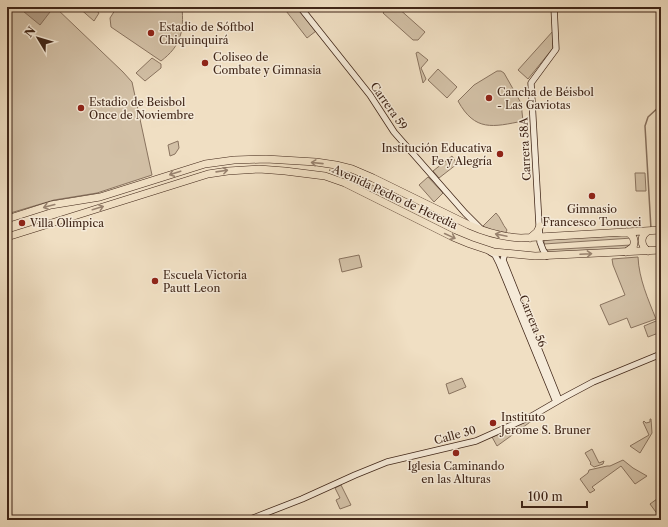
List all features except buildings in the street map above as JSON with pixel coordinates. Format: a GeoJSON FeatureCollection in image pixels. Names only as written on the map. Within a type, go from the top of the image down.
{"type":"FeatureCollection","features":[{"type":"Feature","properties":{"kind":"highway","name":"Avenida Pedro de Heredia"},"geometry":{"type":"LineString","coordinates":[[7,219],[52,205],[100,197],[204,164],[252,159],[316,162],[344,167],[373,178],[462,223],[483,231],[516,238],[540,238],[661,230]]}},
{"type":"Feature","properties":{"kind":"highway","name":"Avenida Pedro de Heredia"},"geometry":{"type":"LineString","coordinates":[[7,237],[214,172],[233,170],[267,170],[318,174],[332,178],[453,237],[489,250],[505,253],[547,256],[661,250]]}},
{"type":"Feature","properties":{"kind":"highway"},"geometry":{"type":"LineString","coordinates":[[530,238],[537,232],[540,226]]}},
{"type":"Feature","properties":{"kind":"highway"},"geometry":{"type":"LineString","coordinates":[[648,231],[643,235],[641,241],[643,247],[648,250]]}},
{"type":"Feature","properties":{"kind":"highway"},"geometry":{"type":"LineString","coordinates":[[626,232],[632,235],[635,241],[634,247],[626,252]]}},
{"type":"Feature","properties":{"kind":"street","name":"Carrera 59"},"geometry":{"type":"LineString","coordinates":[[300,7],[370,95],[394,132],[465,213],[483,231]]}},
{"type":"Feature","properties":{"kind":"street","name":"Carrera 58A"},"geometry":{"type":"LineString","coordinates":[[547,256],[542,248],[540,238],[531,83],[556,49],[554,7]]}},
{"type":"Feature","properties":{"kind":"street"},"geometry":{"type":"LineString","coordinates":[[462,223],[466,220],[465,213]]}},
{"type":"Feature","properties":{"kind":"street"},"geometry":{"type":"LineString","coordinates":[[540,226],[543,232],[551,237]]}},
{"type":"Feature","properties":{"kind":"street","name":"Carrera 56"},"geometry":{"type":"LineString","coordinates":[[489,250],[499,263],[557,401]]}},
{"type":"Feature","properties":{"kind":"street","name":"Carrera 56"},"geometry":{"type":"LineString","coordinates":[[505,253],[503,260],[557,401]]}},
{"type":"Feature","properties":{"kind":"street","name":"Calle 30"},"geometry":{"type":"LineString","coordinates":[[248,520],[302,499],[387,462],[476,441],[532,416],[594,382],[661,354]]}},
{"type":"Feature","properties":{"kind":"shaded area"},"geometry":{"type":"Polygon","coordinates":[[[7,7],[55,7],[132,82],[152,175],[97,193],[54,200],[7,214],[7,7]]]}},
{"type":"Feature","properties":{"kind":"shaded area"},"geometry":{"type":"Polygon","coordinates":[[[18,7],[43,7],[50,12],[40,25],[18,7]]]}},
{"type":"Feature","properties":{"kind":"shaded area"},"geometry":{"type":"Polygon","coordinates":[[[78,7],[94,7],[94,9],[99,13],[94,21],[78,7]]]}},
{"type":"Feature","properties":{"kind":"shaded area","name":"Estadio de Sóftbol Chiquinquirá"},"geometry":{"type":"Polygon","coordinates":[[[117,7],[182,7],[182,31],[173,50],[161,61],[111,27],[110,18],[117,7]]]}},
{"type":"Feature","properties":{"kind":"shaded area"},"geometry":{"type":"Polygon","coordinates":[[[283,7],[297,7],[316,31],[307,38],[283,7]]]}},
{"type":"Feature","properties":{"kind":"shaded area"},"geometry":{"type":"Polygon","coordinates":[[[388,7],[397,7],[425,32],[418,40],[413,40],[383,13],[388,7]]]}},
{"type":"Feature","properties":{"kind":"shaded area"},"geometry":{"type":"Polygon","coordinates":[[[553,31],[553,48],[528,79],[518,70],[553,31]]]}},
{"type":"Feature","properties":{"kind":"shaded area"},"geometry":{"type":"Polygon","coordinates":[[[418,52],[428,60],[421,68],[426,79],[423,83],[416,53],[418,52]]]}},
{"type":"Feature","properties":{"kind":"shaded area"},"geometry":{"type":"Polygon","coordinates":[[[152,58],[161,64],[161,68],[145,81],[136,73],[152,58]]]}},
{"type":"Feature","properties":{"kind":"shaded area"},"geometry":{"type":"Polygon","coordinates":[[[438,69],[457,87],[447,98],[428,80],[438,69]]]}},
{"type":"Feature","properties":{"kind":"shaded area","name":"Cancha de Béisbol - Las Gaviotas"},"geometry":{"type":"Polygon","coordinates":[[[497,71],[504,73],[521,103],[523,121],[503,125],[486,125],[478,123],[464,111],[458,101],[474,85],[497,71]]]}},
{"type":"Feature","properties":{"kind":"shaded area"},"geometry":{"type":"Polygon","coordinates":[[[178,141],[179,148],[175,154],[170,156],[168,145],[178,141]]]}},
{"type":"Feature","properties":{"kind":"shaded area"},"geometry":{"type":"Polygon","coordinates":[[[452,156],[457,164],[439,178],[433,171],[452,156]]]}},
{"type":"Feature","properties":{"kind":"shaded area"},"geometry":{"type":"Polygon","coordinates":[[[329,170],[350,174],[402,200],[400,204],[329,170]]]}},
{"type":"Feature","properties":{"kind":"shaded area"},"geometry":{"type":"Polygon","coordinates":[[[635,173],[645,173],[646,191],[636,191],[635,173]]]}},
{"type":"Feature","properties":{"kind":"shaded area"},"geometry":{"type":"Polygon","coordinates":[[[428,177],[443,193],[434,202],[419,185],[428,177]]]}},
{"type":"Feature","properties":{"kind":"shaded area"},"geometry":{"type":"Polygon","coordinates":[[[496,213],[507,230],[505,234],[486,229],[483,226],[496,213]]]}},
{"type":"Feature","properties":{"kind":"shaded area"},"geometry":{"type":"Polygon","coordinates":[[[624,234],[632,238],[544,244],[544,240],[624,234]]]}},
{"type":"Feature","properties":{"kind":"shaded area"},"geometry":{"type":"Polygon","coordinates":[[[631,245],[624,249],[548,255],[545,250],[631,245]]]}},
{"type":"Feature","properties":{"kind":"shaded area"},"geometry":{"type":"Polygon","coordinates":[[[359,255],[362,267],[342,272],[339,259],[359,255]]]}},
{"type":"Feature","properties":{"kind":"shaded area"},"geometry":{"type":"Polygon","coordinates":[[[638,257],[642,281],[656,319],[631,328],[627,318],[609,325],[600,305],[625,295],[612,259],[638,257]]]}},
{"type":"Feature","properties":{"kind":"shaded area"},"geometry":{"type":"Polygon","coordinates":[[[656,321],[661,332],[648,337],[644,326],[656,321]]]}},
{"type":"Feature","properties":{"kind":"shaded area"},"geometry":{"type":"Polygon","coordinates":[[[462,378],[466,387],[449,394],[446,384],[462,378]]]}},
{"type":"Feature","properties":{"kind":"shaded area"},"geometry":{"type":"Polygon","coordinates":[[[532,419],[533,420],[497,446],[492,437],[532,419]]]}},
{"type":"Feature","properties":{"kind":"shaded area"},"geometry":{"type":"Polygon","coordinates":[[[650,419],[652,433],[640,453],[630,446],[649,435],[643,422],[650,422],[650,419]]]}},
{"type":"Feature","properties":{"kind":"shaded area"},"geometry":{"type":"Polygon","coordinates":[[[592,449],[599,463],[604,461],[603,464],[594,467],[590,464],[591,463],[585,453],[592,449]]]}},
{"type":"Feature","properties":{"kind":"shaded area"},"geometry":{"type":"Polygon","coordinates":[[[623,460],[647,476],[635,484],[621,466],[592,487],[595,490],[590,493],[580,479],[588,473],[589,470],[610,466],[623,460]]]}},
{"type":"Feature","properties":{"kind":"shaded area"},"geometry":{"type":"Polygon","coordinates":[[[341,485],[351,505],[340,509],[336,500],[340,498],[335,488],[341,485]]]}},
{"type":"Feature","properties":{"kind":"shaded area"},"geometry":{"type":"Polygon","coordinates":[[[661,496],[661,519],[650,504],[661,496]]]}},
{"type":"Feature","properties":{"kind":"waterway"},"geometry":{"type":"LineString","coordinates":[[651,229],[645,126],[648,117],[661,105]]}},
{"type":"Feature","properties":{"kind":"place","name":"Estadio de Sóftbol Chiquinquirá"},"geometry":{"type":"Point","coordinates":[151,33]}},
{"type":"Feature","properties":{"kind":"place","name":"Coliseo de Combate y Gimnasia"},"geometry":{"type":"Point","coordinates":[205,63]}},
{"type":"Feature","properties":{"kind":"place","name":"Cancha de Béisbol - Las Gaviotas"},"geometry":{"type":"Point","coordinates":[489,98]}},
{"type":"Feature","properties":{"kind":"place","name":"Estadio de Beisbol Once de Noviembre"},"geometry":{"type":"Point","coordinates":[81,108]}},
{"type":"Feature","properties":{"kind":"place","name":"Institución Educativa Fe y Alegría"},"geometry":{"type":"Point","coordinates":[500,154]}},
{"type":"Feature","properties":{"kind":"place","name":"Gimnasio Francesco Tonucci"},"geometry":{"type":"Point","coordinates":[592,196]}},
{"type":"Feature","properties":{"kind":"place","name":"Villa Olímpica"},"geometry":{"type":"Point","coordinates":[22,223]}},
{"type":"Feature","properties":{"kind":"place","name":"Escuela Victoria Pautt Leon"},"geometry":{"type":"Point","coordinates":[155,281]}},
{"type":"Feature","properties":{"kind":"place","name":"Instituto Jerome S. Bruner"},"geometry":{"type":"Point","coordinates":[493,423]}},
{"type":"Feature","properties":{"kind":"place","name":"Iglesia Caminando en las Alturas"},"geometry":{"type":"Point","coordinates":[456,453]}}]}
